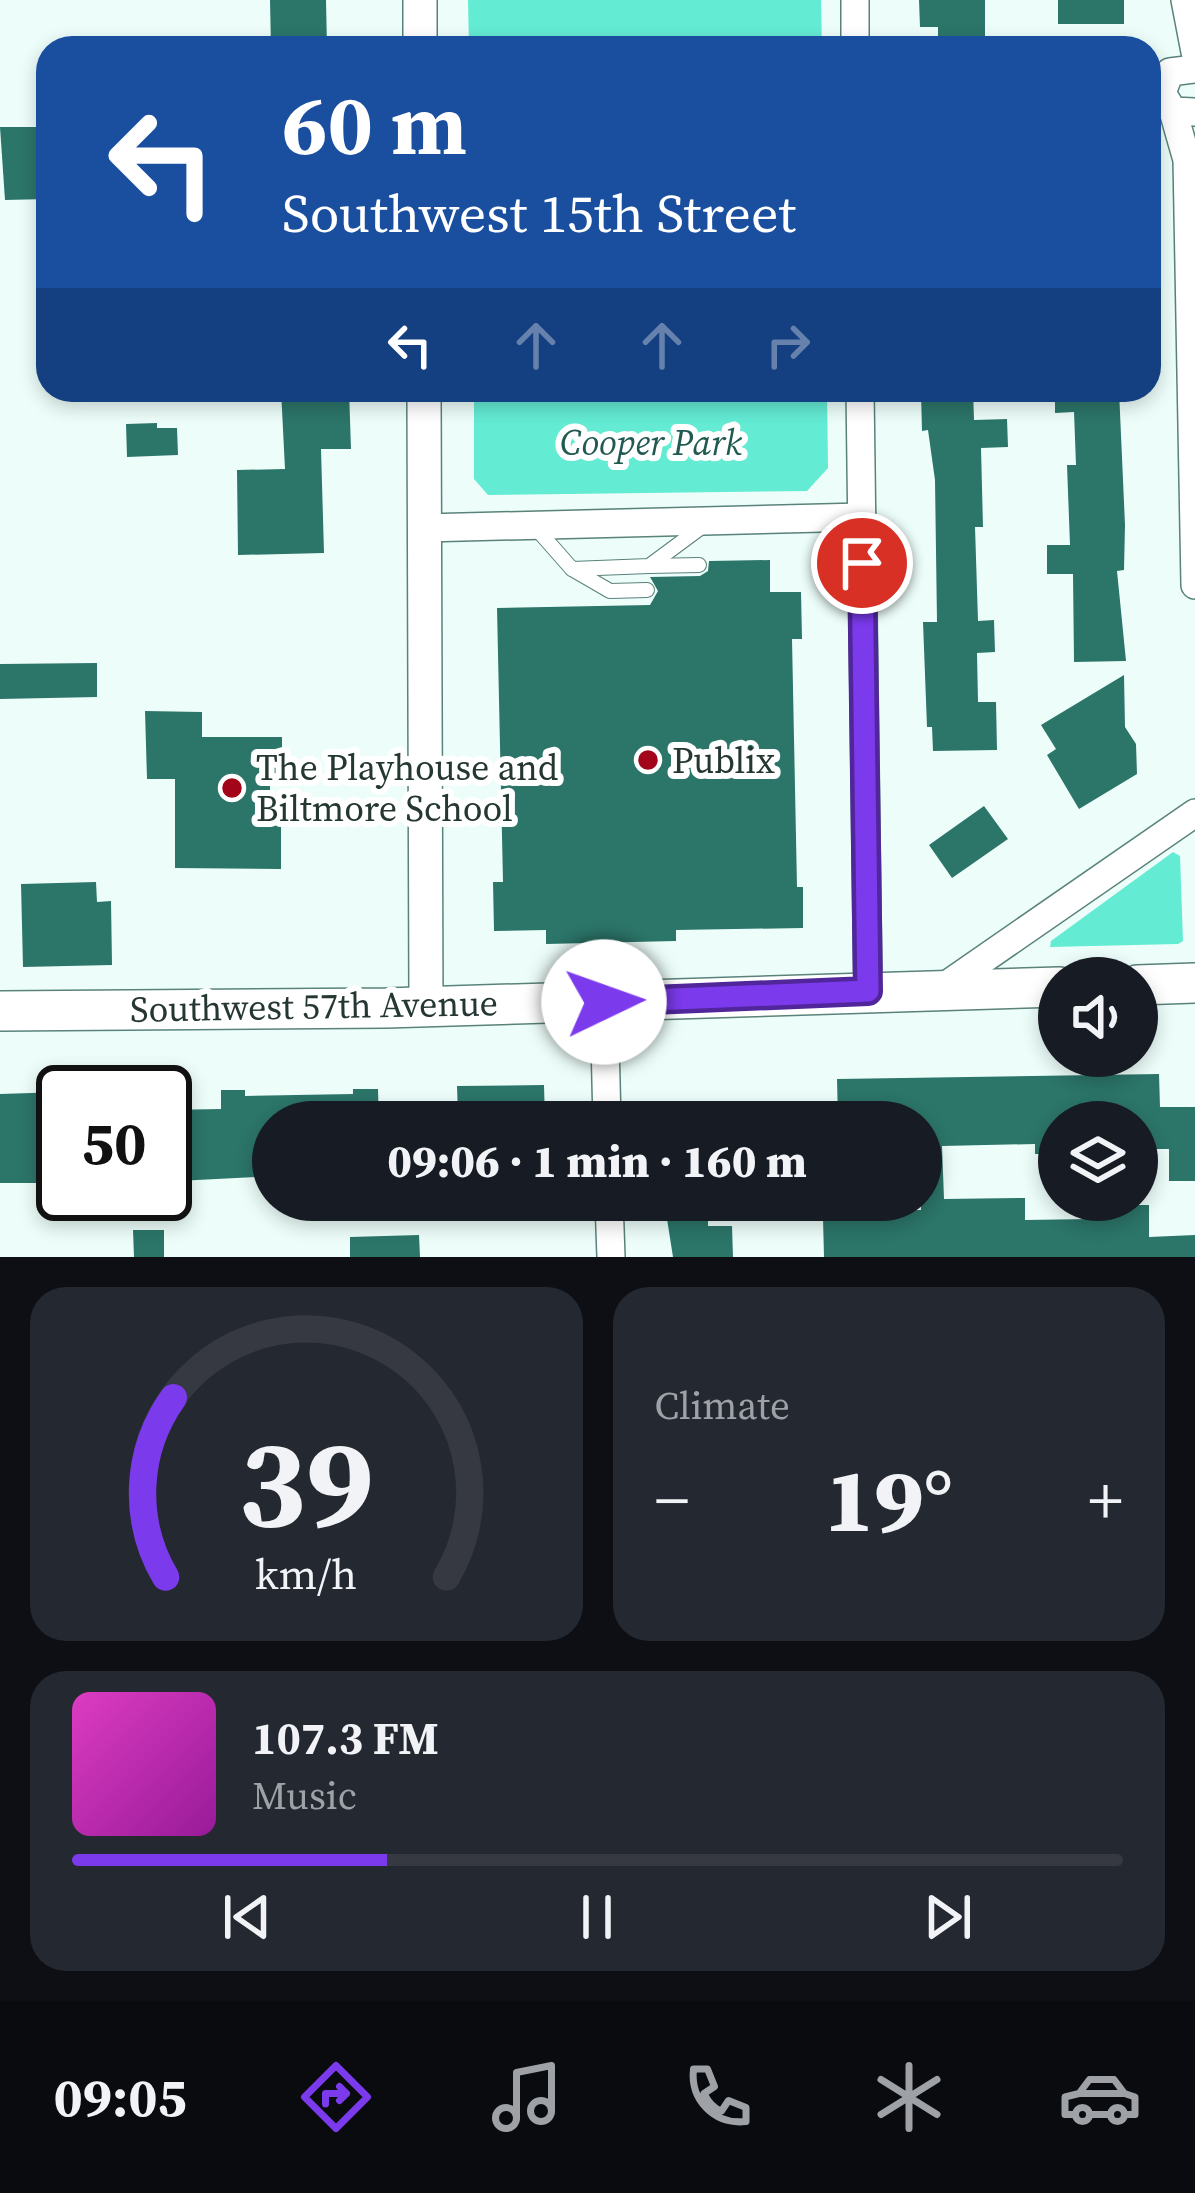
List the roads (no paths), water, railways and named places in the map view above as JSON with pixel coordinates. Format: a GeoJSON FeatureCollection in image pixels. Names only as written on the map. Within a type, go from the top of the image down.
{"type":"FeatureCollection","features":[{"type":"Feature","properties":{"kind":"main road"},"geometry":{"type":"LineString","coordinates":[[1158,984],[1195,983]]}},
{"type":"Feature","properties":{"kind":"main road","name":"Southwest 57th Avenue"},"geometry":{"type":"LineString","coordinates":[[0,1011],[426,1007],[1038,988]]}},
{"type":"Feature","properties":{"kind":"street"},"geometry":{"type":"LineString","coordinates":[[420,0],[420,36]]}},
{"type":"Feature","properties":{"kind":"street"},"geometry":{"type":"LineString","coordinates":[[854,0],[855,36]]}},
{"type":"Feature","properties":{"kind":"street"},"geometry":{"type":"LineString","coordinates":[[1189,26],[1173,96],[1187,160],[1195,585]]}},
{"type":"Feature","properties":{"kind":"street"},"geometry":{"type":"LineString","coordinates":[[424,402],[426,1007]]}},
{"type":"Feature","properties":{"kind":"street"},"geometry":{"type":"LineString","coordinates":[[860,402],[868,991]]}},
{"type":"Feature","properties":{"kind":"street"},"geometry":{"type":"LineString","coordinates":[[424,528],[862,517]]}},
{"type":"Feature","properties":{"kind":"street"},"geometry":{"type":"LineString","coordinates":[[939,990],[1195,813]]}},
{"type":"Feature","properties":{"kind":"street"},"geometry":{"type":"LineString","coordinates":[[604,1002],[606,1101]]}},
{"type":"Feature","properties":{"kind":"street"},"geometry":{"type":"LineString","coordinates":[[610,1221],[611,1257]]}},
{"type":"Feature","properties":{"kind":"lane"},"geometry":{"type":"LineString","coordinates":[[649,566],[707,523]]}},
{"type":"Feature","properties":{"kind":"lane"},"geometry":{"type":"LineString","coordinates":[[534,526],[572,569],[610,591],[647,590]]}},
{"type":"Feature","properties":{"kind":"lane"},"geometry":{"type":"LineString","coordinates":[[572,569],[699,566]]}},
{"type":"Feature","properties":{"kind":"place","name":"Publix"},"geometry":{"type":"Point","coordinates":[648,760]}},
{"type":"Feature","properties":{"kind":"place","name":"The Playhouse and Biltmore School"},"geometry":{"type":"Point","coordinates":[232,788]}},
{"type":"Feature","properties":{"kind":"park label","name":"Cooper Park"},"geometry":{"type":"Point","coordinates":[651,442]}}]}
